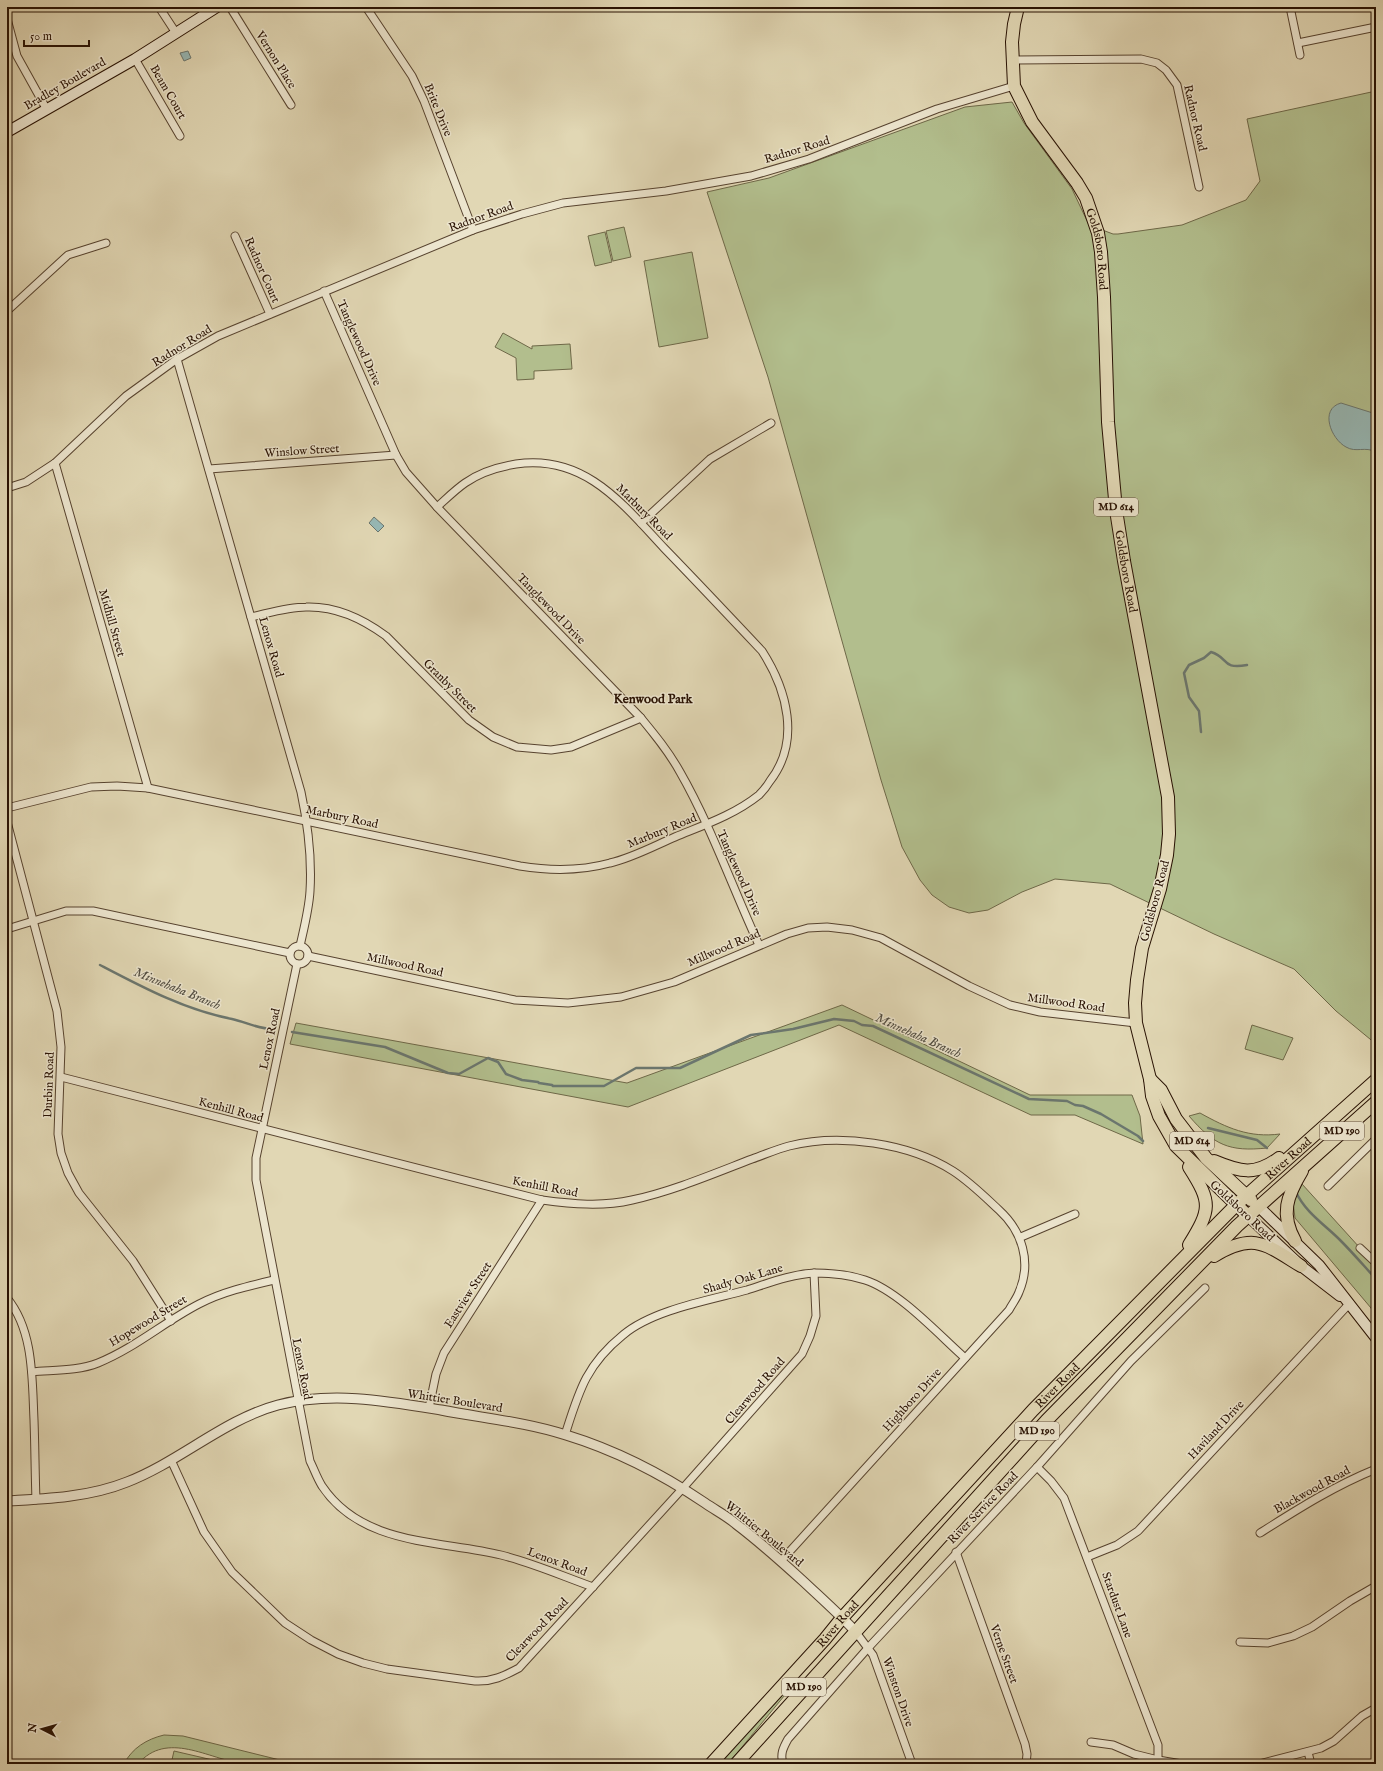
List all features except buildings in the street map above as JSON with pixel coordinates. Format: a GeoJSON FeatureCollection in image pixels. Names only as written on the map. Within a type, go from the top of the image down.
{"type":"FeatureCollection","features":[{"type":"Feature","properties":{"kind":"main road","name":"Bradley Boulevard"},"geometry":{"type":"LineString","coordinates":[[7,132],[135,58],[217,7]]}},
{"type":"Feature","properties":{"kind":"main road","name":"Goldsboro Road"},"geometry":{"type":"LineString","coordinates":[[1018,7],[1014,24],[1012,60],[1014,86],[1032,122],[1077,183],[1086,198],[1097,228],[1101,252],[1108,422],[1116,510],[1124,561],[1168,797],[1169,834],[1167,855],[1160,889],[1142,948],[1135,1003],[1136,1023],[1150,1079],[1152,1096],[1159,1116],[1176,1146],[1301,1266],[1350,1303]]}},
{"type":"Feature","properties":{"kind":"main road","name":"Goldsboro Road"},"geometry":{"type":"LineString","coordinates":[[1150,1079],[1161,1090],[1176,1119],[1206,1158],[1295,1240],[1319,1265],[1376,1338]]}},
{"type":"Feature","properties":{"kind":"main road","name":"River Road"},"geometry":{"type":"LineString","coordinates":[[711,1764],[1032,1410],[1236,1204],[1376,1080]]}},
{"type":"Feature","properties":{"kind":"main road","name":"River Road"},"geometry":{"type":"LineString","coordinates":[[736,1764],[1046,1421],[1258,1206],[1376,1102]]}},
{"type":"Feature","properties":{"kind":"main road"},"geometry":{"type":"LineString","coordinates":[[1206,1158],[1240,1171],[1261,1169],[1312,1137]]}},
{"type":"Feature","properties":{"kind":"main road"},"geometry":{"type":"LineString","coordinates":[[1160,1280],[1188,1248],[1202,1223],[1206,1208],[1204,1190],[1176,1146]]}},
{"type":"Feature","properties":{"kind":"main road"},"geometry":{"type":"LineString","coordinates":[[1295,1240],[1289,1230],[1287,1207],[1289,1196],[1309,1161]]}},
{"type":"Feature","properties":{"kind":"main road"},"geometry":{"type":"LineString","coordinates":[[1199,1265],[1236,1244],[1254,1242],[1270,1248],[1301,1266]]}},
{"type":"Feature","properties":{"kind":"street"},"geometry":{"type":"LineString","coordinates":[[159,7],[176,33]]}},
{"type":"Feature","properties":{"kind":"street","name":"Vernon Place"},"geometry":{"type":"LineString","coordinates":[[230,7],[291,105]]}},
{"type":"Feature","properties":{"kind":"street","name":"Brite Drive"},"geometry":{"type":"LineString","coordinates":[[366,7],[412,76],[421,95],[473,230]]}},
{"type":"Feature","properties":{"kind":"street"},"geometry":{"type":"LineString","coordinates":[[1290,7],[1300,55]]}},
{"type":"Feature","properties":{"kind":"street"},"geometry":{"type":"LineString","coordinates":[[7,19],[17,56],[47,110]]}},
{"type":"Feature","properties":{"kind":"street"},"geometry":{"type":"LineString","coordinates":[[1298,43],[1376,27]]}},
{"type":"Feature","properties":{"kind":"street","name":"Beam Court"},"geometry":{"type":"LineString","coordinates":[[135,58],[180,136]]}},
{"type":"Feature","properties":{"kind":"street","name":"Radnor Road"},"geometry":{"type":"LineString","coordinates":[[1012,60],[1141,59],[1157,63],[1166,70],[1178,86],[1199,187]]}},
{"type":"Feature","properties":{"kind":"street","name":"Radnor Road"},"geometry":{"type":"LineString","coordinates":[[7,488],[26,482],[55,463],[126,396],[177,359],[218,336],[473,230],[522,214],[563,203],[666,191],[751,176],[809,159],[937,109],[1014,86]]}},
{"type":"Feature","properties":{"kind":"street","name":"Radnor Court"},"geometry":{"type":"LineString","coordinates":[[235,236],[270,314]]}},
{"type":"Feature","properties":{"kind":"street"},"geometry":{"type":"LineString","coordinates":[[7,311],[68,255],[106,243]]}},
{"type":"Feature","properties":{"kind":"street","name":"Tanglewood Drive"},"geometry":{"type":"LineString","coordinates":[[324,291],[396,455],[406,472],[437,507],[641,718],[667,751],[681,773],[706,824],[758,945]]}},
{"type":"Feature","properties":{"kind":"street","name":"Lenox Road"},"geometry":{"type":"LineString","coordinates":[[177,359],[252,617],[301,792],[307,820],[310,852],[310,892],[300,946]]}},
{"type":"Feature","properties":{"kind":"street"},"geometry":{"type":"LineString","coordinates":[[641,523],[710,459],[771,423]]}},
{"type":"Feature","properties":{"kind":"street","name":"Winslow Street"},"geometry":{"type":"LineString","coordinates":[[209,469],[396,455]]}},
{"type":"Feature","properties":{"kind":"street","name":"Marbury Road"},"geometry":{"type":"LineString","coordinates":[[7,808],[91,787],[117,786],[148,788],[307,820],[520,866],[539,869],[565,870],[589,868],[612,863],[706,824],[736,810],[760,794],[776,773],[783,758],[787,743],[788,720],[784,694],[771,665],[762,651],[611,493],[592,479],[579,472],[548,464],[528,462],[500,466],[465,483],[437,507]]}},
{"type":"Feature","properties":{"kind":"street","name":"Midhill Street"},"geometry":{"type":"LineString","coordinates":[[55,463],[148,788]]}},
{"type":"Feature","properties":{"kind":"street","name":"Granby Street"},"geometry":{"type":"LineString","coordinates":[[252,617],[287,609],[307,607],[329,609],[352,616],[371,625],[386,636],[469,720],[493,738],[517,747],[551,750],[571,747],[641,718]]}},
{"type":"Feature","properties":{"kind":"street","name":"Durbin Road"},"geometry":{"type":"LineString","coordinates":[[7,822],[57,1011],[61,1047],[58,1134],[60,1153],[68,1173],[79,1193],[133,1261],[172,1321]]}},
{"type":"Feature","properties":{"kind":"street"},"geometry":{"type":"LineString","coordinates":[[7,929],[66,911],[93,912],[290,953]]}},
{"type":"Feature","properties":{"kind":"street","name":"Millwood Road"},"geometry":{"type":"LineString","coordinates":[[308,956],[515,1000],[568,1003],[621,997],[674,982],[758,945],[787,934],[808,928],[827,927],[852,930],[881,938],[969,986],[1010,1005],[1040,1012],[1136,1023]]}},
{"type":"Feature","properties":{"kind":"street"},"geometry":{"type":"LineString","coordinates":[[300,946],[307,951],[308,956],[306,961],[297,964],[290,959],[290,953],[293,948],[300,946]]}},
{"type":"Feature","properties":{"kind":"street","name":"Lenox Road"},"geometry":{"type":"LineString","coordinates":[[297,964],[256,1158],[256,1180],[297,1400],[310,1461],[322,1486],[340,1506],[365,1525],[392,1535],[500,1555],[531,1564],[593,1587]]}},
{"type":"Feature","properties":{"kind":"street","name":"Kenhill Road"},"geometry":{"type":"LineString","coordinates":[[61,1077],[542,1200],[581,1205],[631,1200],[661,1192],[789,1146],[823,1141],[859,1141],[904,1149],[952,1170],[973,1186],[1007,1217],[1021,1237]]}},
{"type":"Feature","properties":{"kind":"street"},"geometry":{"type":"LineString","coordinates":[[1328,1186],[1376,1139]]}},
{"type":"Feature","properties":{"kind":"street","name":"Eastview Street"},"geometry":{"type":"LineString","coordinates":[[429,1408],[436,1374],[444,1353],[542,1200]]}},
{"type":"Feature","properties":{"kind":"street"},"geometry":{"type":"LineString","coordinates":[[1021,1237],[1075,1214]]}},
{"type":"Feature","properties":{"kind":"street","name":"Highboro Drive"},"geometry":{"type":"LineString","coordinates":[[781,1562],[1009,1310],[1019,1292],[1024,1278],[1025,1263],[1021,1237]]}},
{"type":"Feature","properties":{"kind":"street"},"geometry":{"type":"LineString","coordinates":[[1360,1248],[1376,1263]]}},
{"type":"Feature","properties":{"kind":"street","name":"Shady Oak Lane"},"geometry":{"type":"LineString","coordinates":[[565,1435],[577,1395],[584,1378],[597,1360],[623,1334],[652,1318],[673,1311],[790,1278],[814,1273],[849,1275],[867,1280],[884,1288],[900,1300],[965,1358]]}},
{"type":"Feature","properties":{"kind":"street","name":"Clearwood Road"},"geometry":{"type":"LineString","coordinates":[[170,1460],[204,1532],[232,1572],[285,1623],[338,1654],[363,1663],[387,1669],[475,1681],[487,1681],[504,1677],[519,1668],[683,1488],[802,1354],[810,1336],[816,1316],[814,1273]]}},
{"type":"Feature","properties":{"kind":"street","name":"Hopewood Street"},"geometry":{"type":"LineString","coordinates":[[32,1372],[74,1368],[98,1363],[125,1350],[197,1305],[217,1296],[274,1280]]}},
{"type":"Feature","properties":{"kind":"street","name":"River Service Road"},"geometry":{"type":"LineString","coordinates":[[782,1764],[781,1758],[783,1748],[788,1739],[868,1648],[1037,1467],[1131,1361],[1205,1288]]}},
{"type":"Feature","properties":{"kind":"street"},"geometry":{"type":"LineString","coordinates":[[7,1298],[12,1303],[26,1336],[32,1372],[36,1500]]}},
{"type":"Feature","properties":{"kind":"street","name":"Haviland Drive"},"geometry":{"type":"LineString","coordinates":[[1088,1557],[1117,1545],[1138,1531],[1350,1303]]}},
{"type":"Feature","properties":{"kind":"street","name":"Whittier Boulevard"},"geometry":{"type":"LineString","coordinates":[[7,1501],[36,1500],[69,1496],[104,1490],[128,1482],[170,1460],[250,1414],[276,1405],[297,1400],[322,1397],[348,1397],[429,1408],[517,1424],[565,1435],[621,1456],[683,1488],[735,1522],[842,1618],[854,1632]]}},
{"type":"Feature","properties":{"kind":"street","name":"Stardust Lane"},"geometry":{"type":"LineString","coordinates":[[1037,1467],[1051,1481],[1064,1498],[1088,1557],[1158,1745],[1158,1760]]}},
{"type":"Feature","properties":{"kind":"street","name":"Blackwood Road"},"geometry":{"type":"LineString","coordinates":[[1260,1533],[1344,1482],[1376,1469]]}},
{"type":"Feature","properties":{"kind":"street","name":"Verne Street"},"geometry":{"type":"LineString","coordinates":[[956,1552],[1025,1744],[1027,1754],[1026,1764]]}},
{"type":"Feature","properties":{"kind":"street"},"geometry":{"type":"LineString","coordinates":[[1240,1642],[1268,1643],[1293,1636],[1312,1627],[1350,1601],[1376,1586]]}},
{"type":"Feature","properties":{"kind":"street","name":"Winston Drive"},"geometry":{"type":"LineString","coordinates":[[854,1632],[873,1655],[912,1764]]}},
{"type":"Feature","properties":{"kind":"street"},"geometry":{"type":"LineString","coordinates":[[1259,1764],[1322,1748],[1334,1741],[1362,1716],[1376,1708]]}},
{"type":"Feature","properties":{"kind":"street"},"geometry":{"type":"LineString","coordinates":[[1090,1742],[1113,1744],[1134,1754],[1182,1764]]}},
{"type":"Feature","properties":{"kind":"street"},"geometry":{"type":"LineString","coordinates":[[1308,1752],[1311,1764]]}},
{"type":"Feature","properties":{"kind":"green space"},"geometry":{"type":"Polygon","coordinates":[[[1376,91],[1376,1044],[1336,1011],[1294,969],[1214,934],[1110,884],[1055,879],[1022,892],[988,910],[969,913],[949,907],[932,895],[920,880],[902,847],[881,780],[768,377],[707,192],[769,178],[965,107],[1012,102],[1024,123],[1072,189],[1089,225],[1113,234],[1118,234],[1182,225],[1246,200],[1260,181],[1247,119],[1376,91]]]}},
{"type":"Feature","properties":{"kind":"green space"},"geometry":{"type":"Polygon","coordinates":[[[624,227],[631,257],[613,261],[606,231],[624,227]]]}},
{"type":"Feature","properties":{"kind":"green space"},"geometry":{"type":"Polygon","coordinates":[[[605,232],[612,262],[595,266],[588,236],[605,232]]]}},
{"type":"Feature","properties":{"kind":"green space"},"geometry":{"type":"Polygon","coordinates":[[[692,252],[708,338],[659,347],[644,261],[692,252]]]}},
{"type":"Feature","properties":{"kind":"green space"},"geometry":{"type":"Polygon","coordinates":[[[503,333],[532,349],[532,346],[570,344],[572,369],[534,371],[534,379],[517,380],[516,358],[495,347],[503,333]]]}},
{"type":"Feature","properties":{"kind":"green space"},"geometry":{"type":"Polygon","coordinates":[[[842,1005],[1030,1095],[1132,1095],[1140,1116],[1143,1144],[1075,1115],[1031,1115],[839,1025],[628,1107],[290,1044],[296,1023],[627,1083],[842,1005]]]}},
{"type":"Feature","properties":{"kind":"green space"},"geometry":{"type":"Polygon","coordinates":[[[1252,1025],[1293,1038],[1283,1060],[1245,1049],[1252,1025]]]}},
{"type":"Feature","properties":{"kind":"green space"},"geometry":{"type":"Polygon","coordinates":[[[1200,1113],[1238,1131],[1258,1135],[1280,1134],[1267,1148],[1242,1149],[1232,1147],[1215,1140],[1206,1134],[1189,1116],[1200,1113]]]}},
{"type":"Feature","properties":{"kind":"green space"},"geometry":{"type":"Polygon","coordinates":[[[1302,1184],[1360,1248],[1376,1263],[1376,1318],[1371,1308],[1295,1218],[1293,1202],[1302,1184]]]}},
{"type":"Feature","properties":{"kind":"green space"},"geometry":{"type":"Polygon","coordinates":[[[794,1681],[794,1684],[728,1764],[718,1764],[794,1681]]]}},
{"type":"Feature","properties":{"kind":"green space"},"geometry":{"type":"Polygon","coordinates":[[[164,1735],[183,1736],[296,1764],[244,1764],[188,1749],[175,1748],[162,1749],[149,1754],[138,1764],[124,1764],[131,1753],[141,1745],[164,1735]]]}},
{"type":"Feature","properties":{"kind":"green space"},"geometry":{"type":"Polygon","coordinates":[[[174,1751],[230,1764],[171,1764],[174,1751]]]}},
{"type":"Feature","properties":{"kind":"water"},"geometry":{"type":"Polygon","coordinates":[[[188,51],[191,58],[184,61],[180,53],[188,51]]]}},
{"type":"Feature","properties":{"kind":"water"},"geometry":{"type":"Polygon","coordinates":[[[1341,403],[1376,414],[1376,452],[1372,450],[1350,449],[1336,438],[1332,431],[1329,417],[1330,411],[1334,406],[1341,403]]]}},
{"type":"Feature","properties":{"kind":"water"},"geometry":{"type":"Polygon","coordinates":[[[374,517],[384,526],[378,532],[369,523],[374,517]]]}},
{"type":"Feature","properties":{"kind":"waterway"},"geometry":{"type":"LineString","coordinates":[[1201,732],[1199,711],[1189,697],[1184,673],[1189,665],[1204,658],[1211,652],[1217,654],[1233,666],[1247,665]]}},
{"type":"Feature","properties":{"kind":"waterway","name":"Minnehaha Branch"},"geometry":{"type":"LineString","coordinates":[[100,965],[164,997],[197,1010],[262,1028],[273,1029]]}},
{"type":"Feature","properties":{"kind":"waterway","name":"Minnehaha Branch"},"geometry":{"type":"LineString","coordinates":[[292,1032],[385,1047],[448,1073],[459,1074],[488,1058],[498,1062],[506,1074],[522,1080],[553,1086],[604,1086],[636,1068],[680,1068],[751,1035],[793,1029],[834,1019],[854,1021],[862,1025],[873,1026],[1029,1099],[1067,1101],[1075,1105],[1083,1106],[1101,1114],[1138,1136],[1143,1141]]}},
{"type":"Feature","properties":{"kind":"waterway","name":"Minnehaha Branch"},"geometry":{"type":"LineString","coordinates":[[1208,1128],[1257,1140],[1267,1148]]}},
{"type":"Feature","properties":{"kind":"waterway","name":"Minnehaha Branch"},"geometry":{"type":"LineString","coordinates":[[1296,1192],[1310,1212],[1340,1240],[1376,1279]]}},
{"type":"Feature","properties":{"kind":"district","name":"Kenwood Park"},"geometry":{"type":"Point","coordinates":[653,699]}}]}
